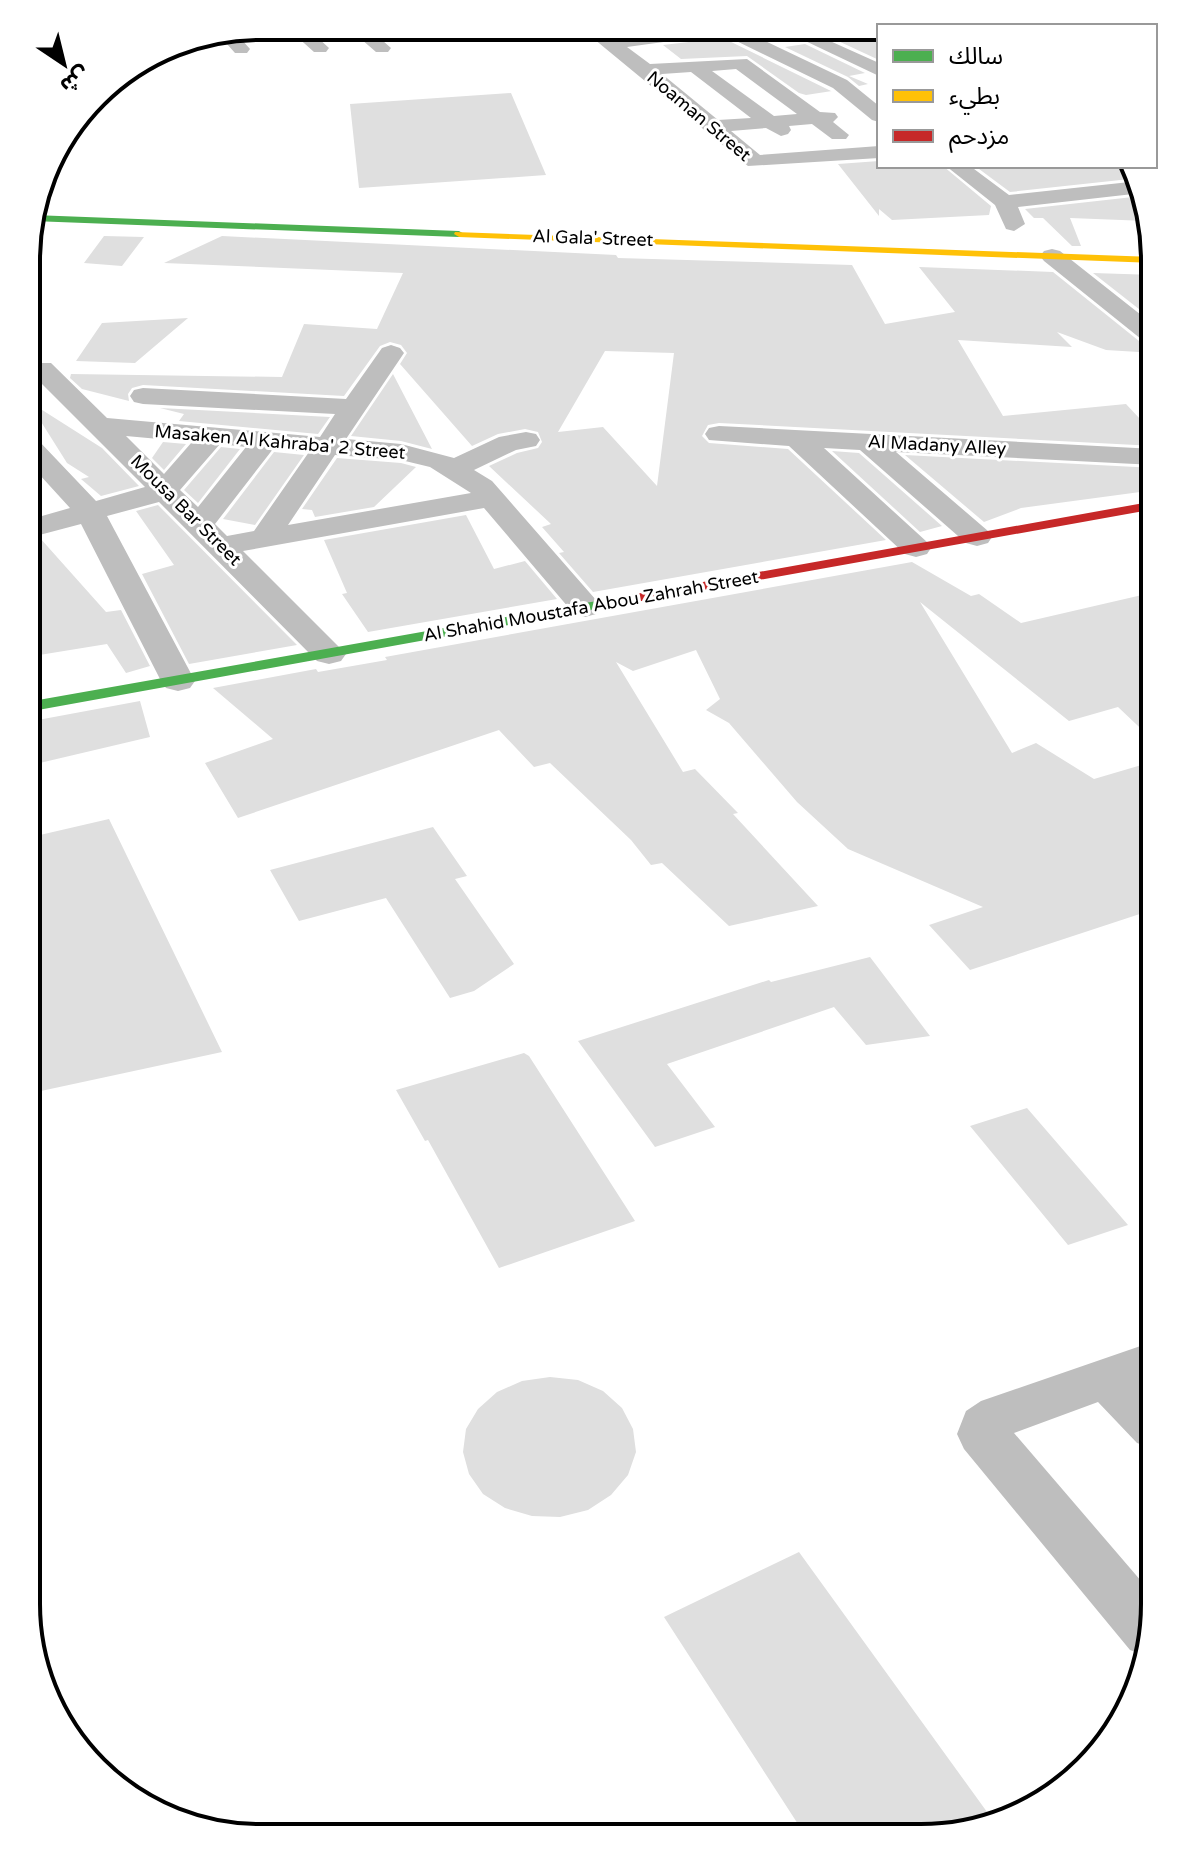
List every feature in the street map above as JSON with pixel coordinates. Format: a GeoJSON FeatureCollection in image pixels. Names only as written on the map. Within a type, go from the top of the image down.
{"type":"FeatureCollection","features":[{"type":"Feature","properties":{"kind":"main road"},"geometry":{"type":"LineString","coordinates":[[327,227],[338,222],[348,211]]}},
{"type":"Feature","properties":{"kind":"main road","name":"Al Gala' Street"},"geometry":{"type":"LineString","coordinates":[[45,218],[327,227],[392,221],[1141,259]]}},
{"type":"Feature","properties":{"kind":"main road"},"geometry":{"type":"LineString","coordinates":[[991,227],[1023,228]]}},
{"type":"Feature","properties":{"kind":"main road","name":"Al Shahid Moustafa Abou Zahrah Street"},"geometry":{"type":"LineString","coordinates":[[40,705],[1141,508]]}},
{"type":"Feature","properties":{"kind":"street"},"geometry":{"type":"LineString","coordinates":[[311,40],[320,48]]}},
{"type":"Feature","properties":{"kind":"street"},"geometry":{"type":"LineString","coordinates":[[372,40],[382,48]]}},
{"type":"Feature","properties":{"kind":"street","name":"Noaman Street"},"geometry":{"type":"LineString","coordinates":[[620,40],[637,64],[750,160],[762,164],[877,152]]}},
{"type":"Feature","properties":{"kind":"street"},"geometry":{"type":"LineString","coordinates":[[813,40],[877,69]]}},
{"type":"Feature","properties":{"kind":"street"},"geometry":{"type":"LineString","coordinates":[[637,64],[751,41],[870,108]]}},
{"type":"Feature","properties":{"kind":"street"},"geometry":{"type":"LineString","coordinates":[[234,42],[241,49]]}},
{"type":"Feature","properties":{"kind":"street"},"geometry":{"type":"LineString","coordinates":[[637,64],[694,66],[729,62],[744,65],[839,135]]}},
{"type":"Feature","properties":{"kind":"street"},"geometry":{"type":"LineString","coordinates":[[694,66],[793,139]]}},
{"type":"Feature","properties":{"kind":"street"},"geometry":{"type":"LineString","coordinates":[[693,111],[794,100],[870,108]]}},
{"type":"Feature","properties":{"kind":"street"},"geometry":{"type":"LineString","coordinates":[[712,127],[817,118],[870,108]]}},
{"type":"Feature","properties":{"kind":"street"},"geometry":{"type":"LineString","coordinates":[[733,145],[839,135],[870,108]]}},
{"type":"Feature","properties":{"kind":"street"},"geometry":{"type":"LineString","coordinates":[[960,168],[1005,202],[1023,228]]}},
{"type":"Feature","properties":{"kind":"street"},"geometry":{"type":"LineString","coordinates":[[1101,168],[1127,183]]}},
{"type":"Feature","properties":{"kind":"street"},"geometry":{"type":"LineString","coordinates":[[1005,202],[1129,189]]}},
{"type":"Feature","properties":{"kind":"street"},"geometry":{"type":"LineString","coordinates":[[1052,256],[1141,327]]}},
{"type":"Feature","properties":{"kind":"street"},"geometry":{"type":"LineString","coordinates":[[264,538],[391,353]]}},
{"type":"Feature","properties":{"kind":"street","name":"Mousa Bar Street"},"geometry":{"type":"LineString","coordinates":[[42,369],[103,426],[164,491],[329,654]]}},
{"type":"Feature","properties":{"kind":"street"},"geometry":{"type":"LineString","coordinates":[[143,396],[354,407]]}},
{"type":"Feature","properties":{"kind":"street","name":"Masaken Al Kahraba' 2 Street"},"geometry":{"type":"LineString","coordinates":[[103,426],[421,455],[470,477],[585,607]]}},
{"type":"Feature","properties":{"kind":"street","name":"Al Madany Alley"},"geometry":{"type":"LineString","coordinates":[[719,434],[1141,456]]}},
{"type":"Feature","properties":{"kind":"street"},"geometry":{"type":"LineString","coordinates":[[40,525],[164,491],[212,436]]}},
{"type":"Feature","properties":{"kind":"street"},"geometry":{"type":"LineString","coordinates":[[797,438],[916,548]]}},
{"type":"Feature","properties":{"kind":"street"},"geometry":{"type":"LineString","coordinates":[[199,525],[266,440]]}},
{"type":"Feature","properties":{"kind":"street"},"geometry":{"type":"LineString","coordinates":[[455,468],[509,443],[526,440]]}},
{"type":"Feature","properties":{"kind":"street"},"geometry":{"type":"LineString","coordinates":[[867,441],[977,537]]}},
{"type":"Feature","properties":{"kind":"street"},"geometry":{"type":"LineString","coordinates":[[40,459],[89,511],[178,681]]}},
{"type":"Feature","properties":{"kind":"street"},"geometry":{"type":"LineString","coordinates":[[222,546],[491,498]]}},
{"type":"Feature","properties":{"kind":"street"},"geometry":{"type":"LineString","coordinates":[[1141,1366],[990,1421],[983,1434],[1141,1621]]}},
{"type":"Feature","properties":{"kind":"street"},"geometry":{"type":"LineString","coordinates":[[1107,1378],[1141,1413]]}},
{"type":"Feature","properties":{"kind":"building"},"geometry":{"type":"Polygon","coordinates":[[[727,40],[832,91],[806,95],[799,93],[747,56],[681,59],[663,45],[727,40]]]}},
{"type":"Feature","properties":{"kind":"building"},"geometry":{"type":"Polygon","coordinates":[[[836,40],[877,40],[877,59],[836,40]]]}},
{"type":"Feature","properties":{"kind":"building"},"geometry":{"type":"Polygon","coordinates":[[[805,44],[865,73],[849,76],[868,84],[859,86],[848,77],[785,47],[805,44]]]}},
{"type":"Feature","properties":{"kind":"building"},"geometry":{"type":"Polygon","coordinates":[[[511,93],[546,175],[359,188],[350,104],[511,93]]]}},
{"type":"Feature","properties":{"kind":"building"},"geometry":{"type":"Polygon","coordinates":[[[877,161],[877,168],[945,168],[991,206],[989,215],[892,220],[879,209],[879,216],[838,164],[877,161]]]}},
{"type":"Feature","properties":{"kind":"building"},"geometry":{"type":"Polygon","coordinates":[[[978,168],[1120,168],[1125,179],[1010,192],[978,168]]]}},
{"type":"Feature","properties":{"kind":"building"},"geometry":{"type":"Polygon","coordinates":[[[1131,197],[1138,221],[1070,218],[1081,246],[1072,246],[1043,218],[1034,218],[1025,209],[1131,197]]]}},
{"type":"Feature","properties":{"kind":"building"},"geometry":{"type":"Polygon","coordinates":[[[104,236],[144,237],[122,266],[84,263],[104,236]]]}},
{"type":"Feature","properties":{"kind":"building"},"geometry":{"type":"Polygon","coordinates":[[[222,236],[616,255],[618,258],[852,265],[885,324],[955,312],[919,267],[1053,272],[1141,343],[1141,352],[1106,350],[1057,332],[1072,347],[958,340],[1003,416],[1126,404],[1141,420],[1141,445],[719,423],[708,425],[702,436],[709,443],[788,449],[886,540],[593,592],[559,553],[564,552],[542,527],[551,524],[489,466],[517,453],[538,448],[542,442],[538,432],[525,429],[498,434],[472,446],[400,364],[407,353],[401,345],[390,342],[380,346],[344,396],[143,385],[132,388],[128,394],[129,401],[82,389],[70,378],[71,374],[282,377],[304,324],[377,329],[403,273],[164,263],[222,236]],[[605,351],[558,432],[603,427],[657,486],[674,353],[605,351]]]}},
{"type":"Feature","properties":{"kind":"building"},"geometry":{"type":"Polygon","coordinates":[[[1093,273],[1141,275],[1141,311],[1093,273]]]}},
{"type":"Feature","properties":{"kind":"building"},"geometry":{"type":"Polygon","coordinates":[[[188,318],[135,363],[76,361],[102,323],[188,318]]]}},
{"type":"Feature","properties":{"kind":"building"},"geometry":{"type":"Polygon","coordinates":[[[393,374],[432,449],[401,441],[351,436],[393,374]]]}},
{"type":"Feature","properties":{"kind":"building"},"geometry":{"type":"Polygon","coordinates":[[[160,408],[330,417],[318,434],[179,421],[184,414],[160,408]]]}},
{"type":"Feature","properties":{"kind":"building"},"geometry":{"type":"Polygon","coordinates":[[[40,409],[102,448],[139,486],[101,496],[81,479],[89,477],[67,463],[40,420],[40,409]]]}},
{"type":"Feature","properties":{"kind":"building"},"geometry":{"type":"Polygon","coordinates":[[[163,442],[186,444],[164,470],[152,458],[163,442]]]}},
{"type":"Feature","properties":{"kind":"building"},"geometry":{"type":"Polygon","coordinates":[[[221,447],[240,449],[198,503],[184,490],[221,447]]]}},
{"type":"Feature","properties":{"kind":"building"},"geometry":{"type":"Polygon","coordinates":[[[832,451],[859,453],[942,526],[920,532],[832,451]]]}},
{"type":"Feature","properties":{"kind":"building"},"geometry":{"type":"Polygon","coordinates":[[[274,452],[304,455],[255,525],[223,519],[274,452]]]}},
{"type":"Feature","properties":{"kind":"building"},"geometry":{"type":"Polygon","coordinates":[[[905,455],[1141,467],[1141,492],[1021,508],[984,522],[905,455]]]}},
{"type":"Feature","properties":{"kind":"building"},"geometry":{"type":"Polygon","coordinates":[[[337,458],[416,467],[374,507],[315,517],[312,510],[302,509],[337,458]]]}},
{"type":"Feature","properties":{"kind":"building"},"geometry":{"type":"Polygon","coordinates":[[[158,505],[297,645],[189,664],[142,574],[174,565],[136,511],[158,505]]]}},
{"type":"Feature","properties":{"kind":"building"},"geometry":{"type":"Polygon","coordinates":[[[466,515],[494,569],[525,561],[557,599],[368,632],[342,594],[347,593],[324,540],[466,515]]]}},
{"type":"Feature","properties":{"kind":"building"},"geometry":{"type":"Polygon","coordinates":[[[40,538],[106,612],[121,610],[150,666],[126,673],[107,644],[40,655],[40,538]]]}},
{"type":"Feature","properties":{"kind":"building"},"geometry":{"type":"Polygon","coordinates":[[[912,562],[971,596],[979,594],[1021,623],[1141,595],[1141,729],[1118,707],[1069,721],[920,602],[1012,753],[1036,743],[1094,779],[1141,765],[1141,914],[970,970],[929,925],[983,907],[848,849],[797,802],[729,723],[706,710],[720,699],[696,650],[633,671],[616,662],[683,772],[695,769],[738,813],[733,814],[818,906],[729,926],[662,863],[651,865],[631,840],[550,763],[534,767],[499,730],[238,818],[205,763],[273,739],[213,688],[387,660],[385,657],[912,562]]]}},
{"type":"Feature","properties":{"kind":"building"},"geometry":{"type":"Polygon","coordinates":[[[140,701],[150,737],[40,763],[40,720],[140,701]]]}},
{"type":"Feature","properties":{"kind":"building"},"geometry":{"type":"Polygon","coordinates":[[[109,819],[222,1052],[40,1091],[40,835],[109,819]]]}},
{"type":"Feature","properties":{"kind":"building"},"geometry":{"type":"Polygon","coordinates":[[[433,827],[467,876],[455,879],[514,964],[474,991],[450,998],[386,898],[299,921],[270,870],[433,827]]]}},
{"type":"Feature","properties":{"kind":"building"},"geometry":{"type":"Polygon","coordinates":[[[870,957],[930,1036],[866,1045],[834,1007],[667,1064],[715,1127],[655,1147],[578,1041],[769,980],[870,957]]]}},
{"type":"Feature","properties":{"kind":"building"},"geometry":{"type":"Polygon","coordinates":[[[524,1053],[529,1056],[635,1221],[499,1268],[428,1140],[425,1141],[396,1090],[524,1053]]]}},
{"type":"Feature","properties":{"kind":"building"},"geometry":{"type":"Polygon","coordinates":[[[1027,1108],[1128,1225],[1068,1245],[970,1126],[1027,1108]]]}},
{"type":"Feature","properties":{"kind":"building"},"geometry":{"type":"Polygon","coordinates":[[[550,1377],[578,1380],[603,1391],[622,1408],[633,1429],[636,1452],[628,1475],[611,1495],[588,1510],[560,1517],[532,1516],[505,1508],[483,1494],[469,1474],[463,1452],[466,1429],[478,1409],[497,1392],[522,1381],[550,1377]]]}},
{"type":"Feature","properties":{"kind":"building"},"geometry":{"type":"Polygon","coordinates":[[[799,1552],[988,1813],[964,1820],[921,1824],[798,1824],[664,1617],[799,1552]]]}},
{"type":"Feature","properties":{"kind":"traffic: fast"},"geometry":{"type":"LineString","coordinates":[[45,218],[459,234]]}},
{"type":"Feature","properties":{"kind":"traffic: fast"},"geometry":{"type":"LineString","coordinates":[[40,705],[636,598]]}},
{"type":"Feature","properties":{"kind":"traffic: slow"},"geometry":{"type":"LineString","coordinates":[[459,234],[1141,259]]}},
{"type":"Feature","properties":{"kind":"traffic: jam"},"geometry":{"type":"LineString","coordinates":[[636,598],[1141,508]]}}]}
